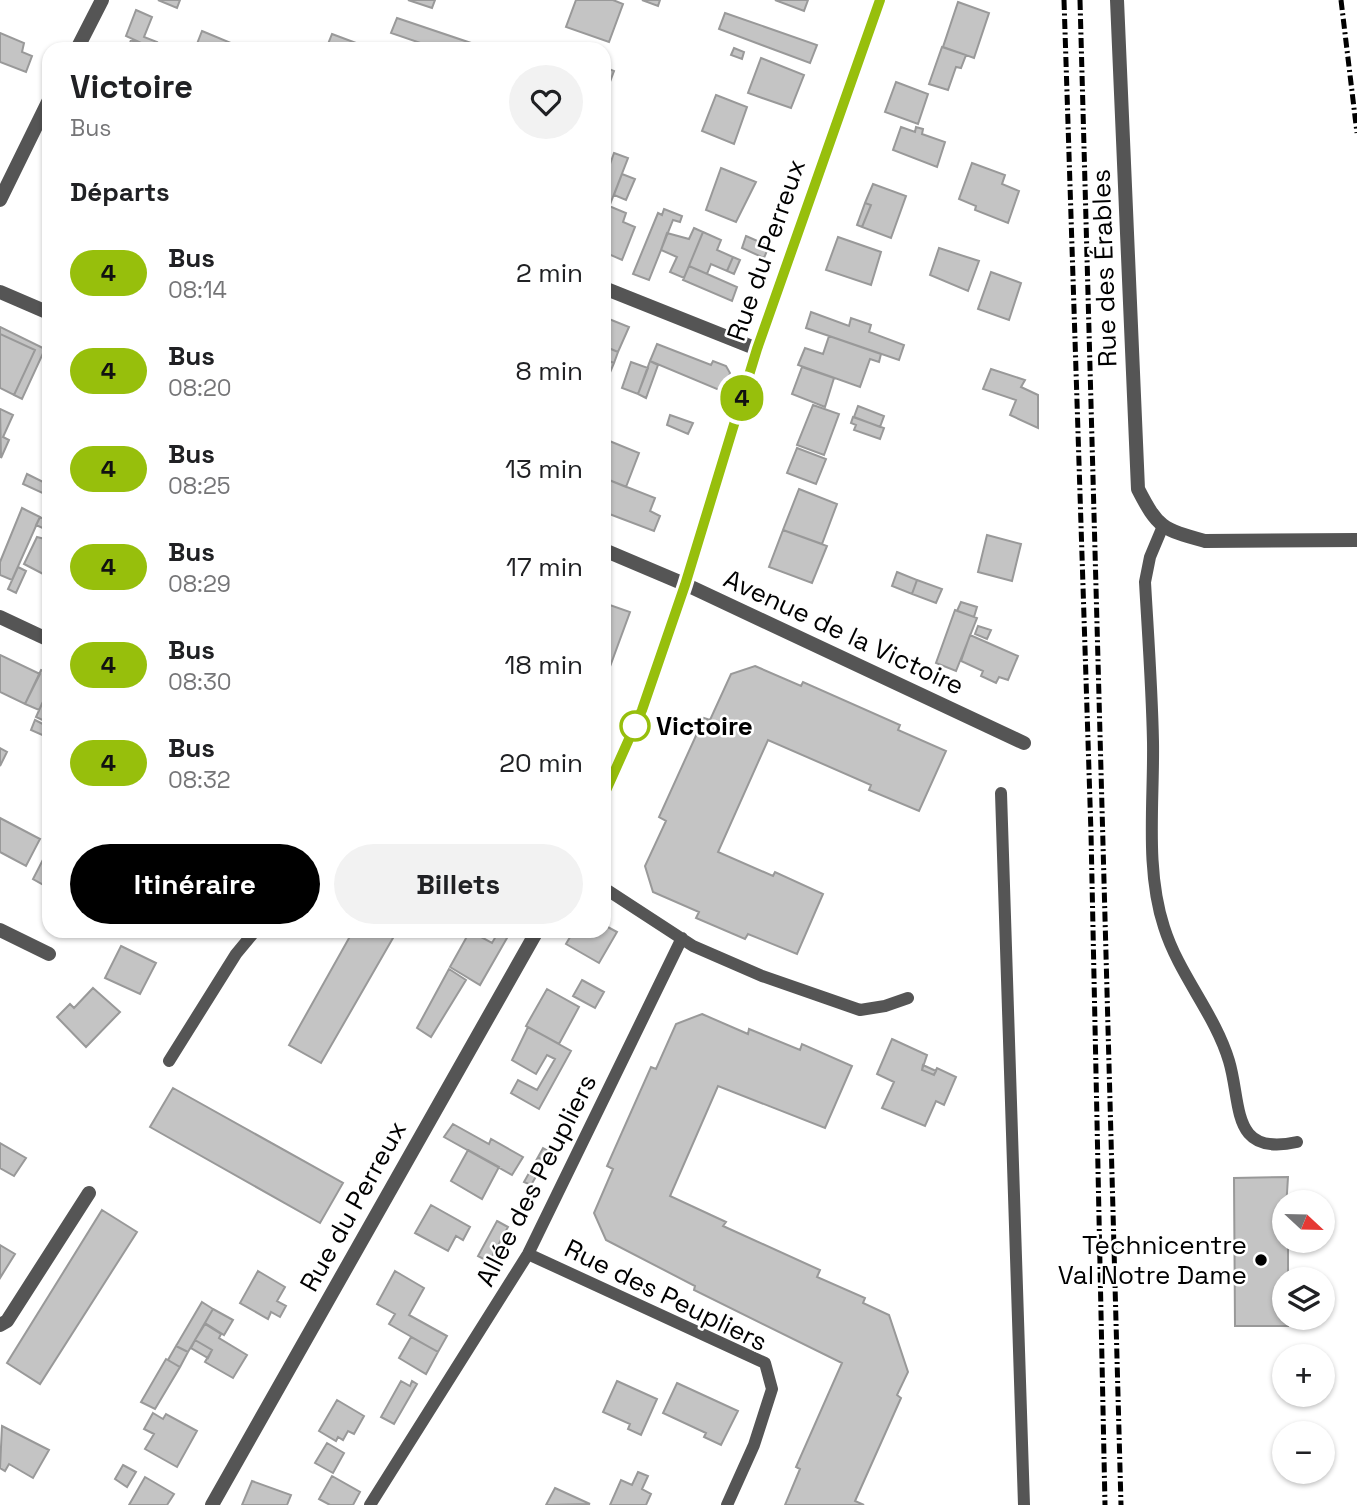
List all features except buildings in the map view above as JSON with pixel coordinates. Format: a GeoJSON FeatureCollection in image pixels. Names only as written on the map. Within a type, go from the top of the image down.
{"type":"FeatureCollection","features":[{"type":"Feature","properties":{"kind":"street"},"geometry":{"type":"LineString","coordinates":[[81,42],[102,0]]}},
{"type":"Feature","properties":{"kind":"street","name":"Rue du Perreux"},"geometry":{"type":"LineString","coordinates":[[611,779],[642,710],[685,585],[757,349],[880,0]]}},
{"type":"Feature","properties":{"kind":"street","name":"Rue des Érables"},"geometry":{"type":"LineString","coordinates":[[1117,0],[1138,488],[1153,520],[1163,526]]}},
{"type":"Feature","properties":{"kind":"street"},"geometry":{"type":"LineString","coordinates":[[0,200],[42,114]]}},
{"type":"Feature","properties":{"kind":"street"},"geometry":{"type":"LineString","coordinates":[[611,291],[757,349]]}},
{"type":"Feature","properties":{"kind":"street"},"geometry":{"type":"LineString","coordinates":[[0,292],[42,310]]}},
{"type":"Feature","properties":{"kind":"street"},"geometry":{"type":"LineString","coordinates":[[1163,526],[1205,541],[1357,540]]}},
{"type":"Feature","properties":{"kind":"street","name":"Avenue de la Victoire"},"geometry":{"type":"LineString","coordinates":[[611,554],[685,585],[1024,743]]}},
{"type":"Feature","properties":{"kind":"street"},"geometry":{"type":"LineString","coordinates":[[0,617],[42,637]]}},
{"type":"Feature","properties":{"kind":"street"},"geometry":{"type":"LineString","coordinates":[[0,930],[49,954]]}},
{"type":"Feature","properties":{"kind":"street","name":"Rue du Perreux"},"geometry":{"type":"LineString","coordinates":[[212,1505],[533,938]]}},
{"type":"Feature","properties":{"kind":"street"},"geometry":{"type":"LineString","coordinates":[[0,1325],[7,1321],[89,1193]]}},
{"type":"Feature","properties":{"kind":"lane"},"geometry":{"type":"LineString","coordinates":[[1163,526],[1150,557],[1145,582],[1153,740],[1153,848],[1156,889],[1164,926],[1229,1062],[1241,1124],[1257,1141],[1284,1145],[1297,1142]]}},
{"type":"Feature","properties":{"kind":"lane"},"geometry":{"type":"LineString","coordinates":[[1001,793],[1024,1505]]}},
{"type":"Feature","properties":{"kind":"lane"},"geometry":{"type":"LineString","coordinates":[[611,892],[682,938],[762,976],[860,1010],[908,998]]}},
{"type":"Feature","properties":{"kind":"lane"},"geometry":{"type":"LineString","coordinates":[[169,1061],[236,954],[249,938]]}},
{"type":"Feature","properties":{"kind":"lane","name":"Allée des Peupliers"},"geometry":{"type":"LineString","coordinates":[[370,1505],[528,1254],[682,938]]}},
{"type":"Feature","properties":{"kind":"lane","name":"Rue des Peupliers"},"geometry":{"type":"LineString","coordinates":[[528,1254],[765,1363],[772,1389],[754,1445],[727,1505]]}},
{"type":"Feature","properties":{"kind":"railway"},"geometry":{"type":"LineString","coordinates":[[1064,0],[1091,833],[1105,1505]]}},
{"type":"Feature","properties":{"kind":"railway"},"geometry":{"type":"LineString","coordinates":[[1080,0],[1121,1505]]}},
{"type":"Feature","properties":{"kind":"railway"},"geometry":{"type":"LineString","coordinates":[[1341,0],[1357,133]]}},
{"type":"Feature","properties":{"kind":"bus line","name":"4"},"geometry":{"type":"LineString","coordinates":[[611,779],[642,710],[685,585],[757,349],[880,0]]}},
{"type":"Feature","properties":{"kind":"place","name":"Victoire"},"geometry":{"type":"Point","coordinates":[635,726]}},
{"type":"Feature","properties":{"kind":"place","name":"Technicentre Val Notre Dame"},"geometry":{"type":"Point","coordinates":[1261,1260]}}]}
